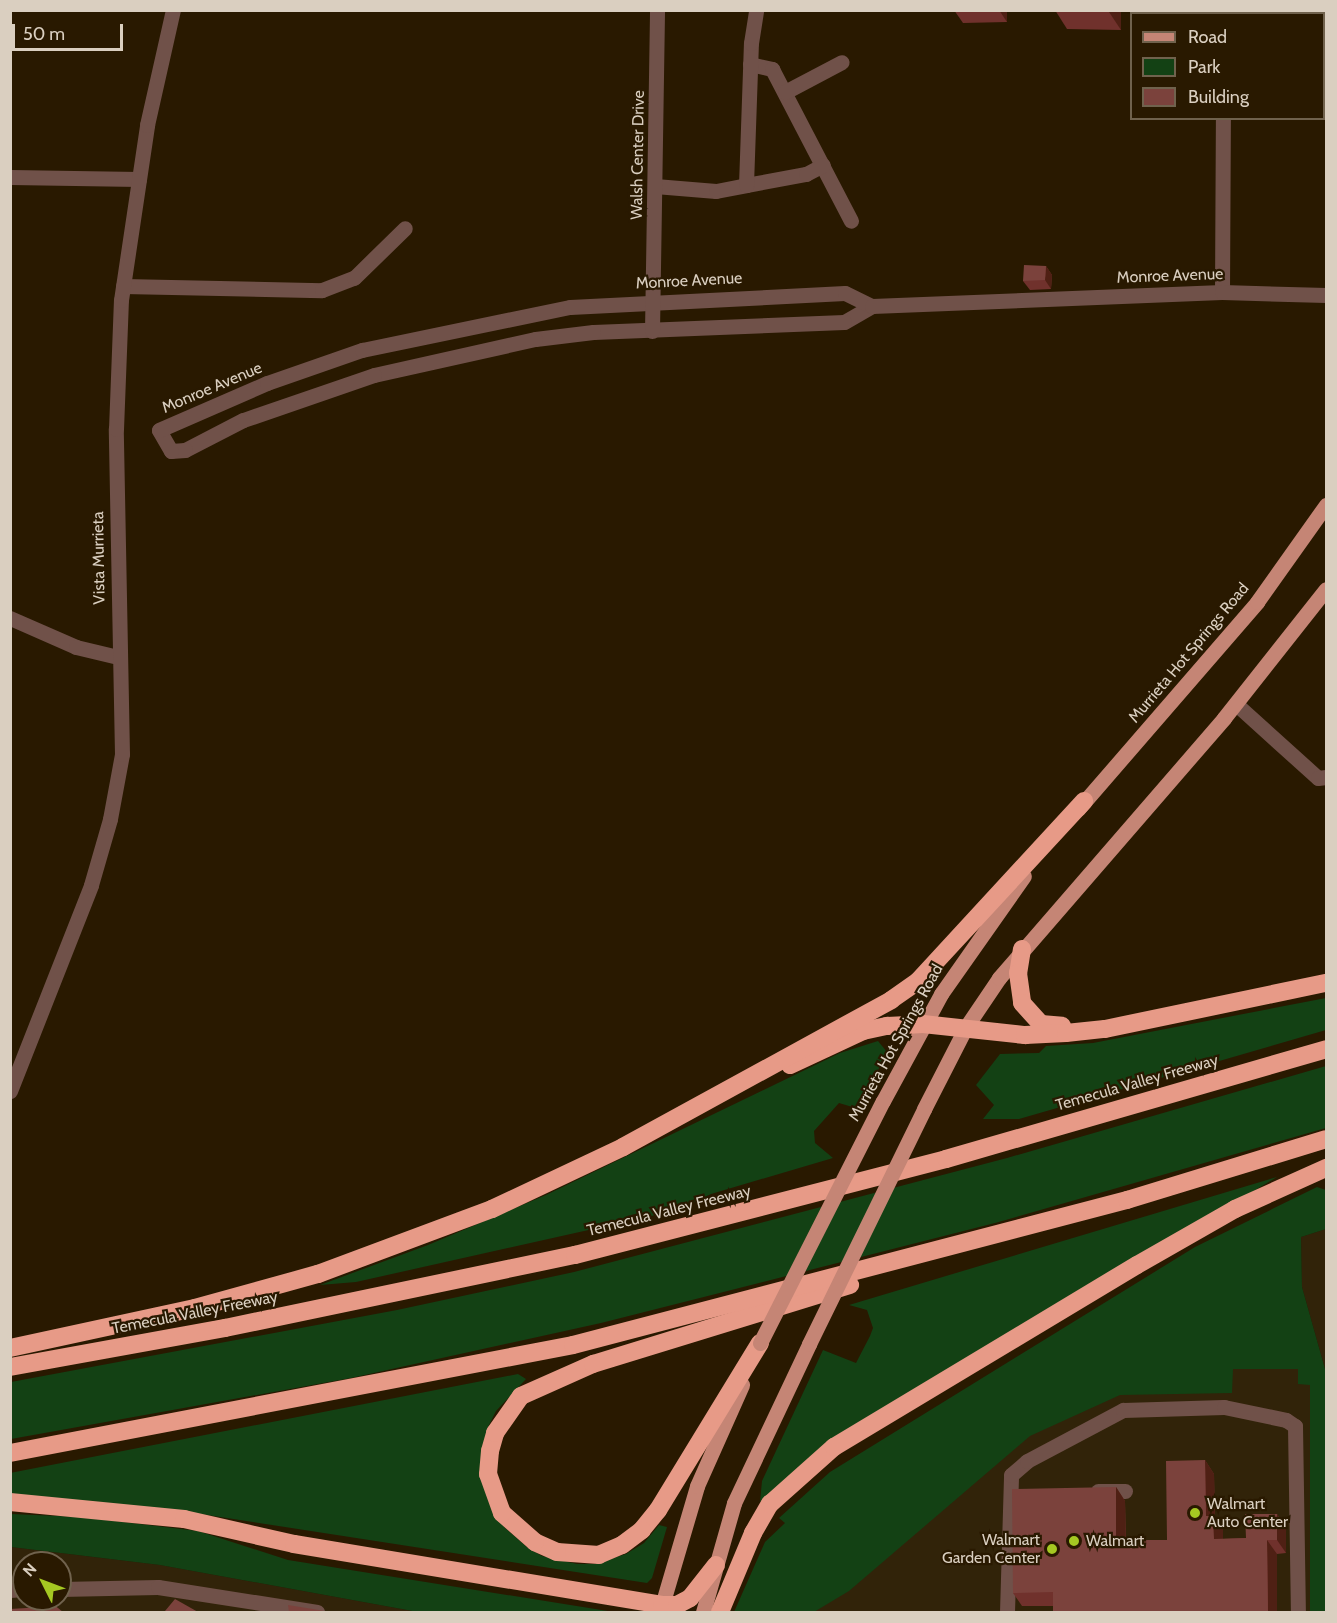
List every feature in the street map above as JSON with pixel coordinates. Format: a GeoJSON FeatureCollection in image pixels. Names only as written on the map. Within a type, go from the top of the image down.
{"type":"FeatureCollection","features":[{"type":"Feature","properties":{"kind":"highway"},"geometry":{"type":"LineString","coordinates":[[701,1106],[799,1047],[891,1000],[918,981],[1084,801]]}},
{"type":"Feature","properties":{"kind":"highway"},"geometry":{"type":"LineString","coordinates":[[1022,949],[1018,988],[1030,1014],[1041,1024],[1105,1029]]}},
{"type":"Feature","properties":{"kind":"highway"},"geometry":{"type":"LineString","coordinates":[[10,1348],[195,1308],[397,1248],[560,1179],[701,1106],[863,1031],[923,1024],[1025,1035],[1105,1029],[1326,983]]}},
{"type":"Feature","properties":{"kind":"highway","name":"Temecula Valley Freeway"},"geometry":{"type":"LineString","coordinates":[[10,1367],[225,1328],[575,1255],[935,1162],[1326,1049]]}},
{"type":"Feature","properties":{"kind":"highway"},"geometry":{"type":"LineString","coordinates":[[760,1343],[658,1510],[642,1530],[622,1545],[599,1555],[557,1552],[525,1536],[502,1513],[488,1474],[495,1433],[521,1396],[542,1383],[605,1360],[1326,1140]]}},
{"type":"Feature","properties":{"kind":"highway"},"geometry":{"type":"LineString","coordinates":[[720,1612],[753,1533],[770,1504],[834,1447],[1137,1265],[1235,1209],[1326,1168]]}},
{"type":"Feature","properties":{"kind":"highway"},"geometry":{"type":"LineString","coordinates":[[10,1453],[573,1345],[1127,1200]]}},
{"type":"Feature","properties":{"kind":"highway"},"geometry":{"type":"LineString","coordinates":[[10,1502],[184,1519],[294,1544],[661,1609],[677,1605],[690,1598],[716,1565]]}},
{"type":"Feature","properties":{"kind":"main road","name":"Murrieta Hot Springs Road"},"geometry":{"type":"LineString","coordinates":[[661,1609],[698,1486],[760,1343],[923,1024],[973,946],[1084,801],[1257,602],[1326,505]]}},
{"type":"Feature","properties":{"kind":"main road"},"geometry":{"type":"LineString","coordinates":[[703,1612],[734,1503],[924,1108],[966,1027],[1022,949],[1236,704],[1326,589]]}},
{"type":"Feature","properties":{"kind":"street","name":"Vista Murrieta"},"geometry":{"type":"LineString","coordinates":[[10,1091],[91,885],[110,819],[122,754],[118,657],[116,429],[123,286],[162,50],[173,10]]}},
{"type":"Feature","properties":{"kind":"street","name":"Walsh Center Drive"},"geometry":{"type":"LineString","coordinates":[[652,331],[655,300],[657,10]]}},
{"type":"Feature","properties":{"kind":"street"},"geometry":{"type":"LineString","coordinates":[[746,185],[750,64],[756,10]]}},
{"type":"Feature","properties":{"kind":"street"},"geometry":{"type":"LineString","coordinates":[[785,92],[842,62]]}},
{"type":"Feature","properties":{"kind":"street"},"geometry":{"type":"LineString","coordinates":[[750,64],[762,64],[772,69],[851,221]]}},
{"type":"Feature","properties":{"kind":"street"},"geometry":{"type":"LineString","coordinates":[[1222,292],[1223,120]]}},
{"type":"Feature","properties":{"kind":"street"},"geometry":{"type":"LineString","coordinates":[[655,186],[716,191],[806,174],[823,165]]}},
{"type":"Feature","properties":{"kind":"street"},"geometry":{"type":"LineString","coordinates":[[10,177],[139,179]]}},
{"type":"Feature","properties":{"kind":"street"},"geometry":{"type":"LineString","coordinates":[[123,286],[322,290],[359,275],[405,228]]}},
{"type":"Feature","properties":{"kind":"street","name":"Monroe Avenue"},"geometry":{"type":"LineString","coordinates":[[872,306],[845,293],[655,300],[570,307],[362,350],[257,387],[159,430],[171,451],[185,450],[243,420],[374,375],[535,339],[844,322],[872,306],[1222,292],[1326,295]]}},
{"type":"Feature","properties":{"kind":"street"},"geometry":{"type":"LineString","coordinates":[[10,618],[76,647],[118,657]]}},
{"type":"Feature","properties":{"kind":"street"},"geometry":{"type":"LineString","coordinates":[[1236,704],[1318,778],[1326,777]]}},
{"type":"Feature","properties":{"kind":"street"},"geometry":{"type":"LineString","coordinates":[[1007,1612],[1016,1490],[1011,1475],[1028,1461],[1123,1410],[1224,1407],[1287,1420],[1295,1425],[1298,1440],[1298,1612]]}},
{"type":"Feature","properties":{"kind":"street"},"geometry":{"type":"LineString","coordinates":[[1080,1491],[1125,1491]]}},
{"type":"Feature","properties":{"kind":"street"},"geometry":{"type":"LineString","coordinates":[[72,1589],[158,1587],[317,1612]]}},
{"type":"Feature","properties":{"kind":"shaded area"},"geometry":{"type":"Polygon","coordinates":[[[1326,1229],[1326,1612],[773,1612],[1048,1391],[1232,1369],[1325,1369],[1302,1287],[1301,1237],[1326,1229]]]}},
{"type":"Feature","properties":{"kind":"shaded area"},"geometry":{"type":"Polygon","coordinates":[[[11,1547],[44,1551],[12,1551],[12,1611],[72,1611],[72,1554],[160,1565],[418,1612],[11,1612],[11,1547]]]}},
{"type":"Feature","properties":{"kind":"green space"},"geometry":{"type":"Polygon","coordinates":[[[1326,998],[1326,1030],[1019,1119],[983,1119],[994,1105],[976,1085],[1000,1054],[1039,1053],[1046,1046],[1093,1043],[1326,998]]]}},
{"type":"Feature","properties":{"kind":"green space"},"geometry":{"type":"Polygon","coordinates":[[[878,1041],[887,1052],[859,1109],[839,1103],[814,1131],[815,1143],[833,1158],[711,1194],[678,1210],[356,1282],[320,1285],[428,1245],[546,1195],[840,1053],[878,1041]]]}},
{"type":"Feature","properties":{"kind":"green space"},"geometry":{"type":"Polygon","coordinates":[[[1326,1066],[1326,1128],[995,1223],[601,1323],[351,1378],[11,1439],[11,1382],[397,1310],[574,1272],[1007,1158],[1326,1066]]]}},
{"type":"Feature","properties":{"kind":"green space"},"geometry":{"type":"Polygon","coordinates":[[[1277,1177],[812,1455],[760,1502],[762,1481],[823,1350],[856,1363],[870,1336],[873,1328],[867,1310],[849,1305],[1277,1177]]]}},
{"type":"Feature","properties":{"kind":"green space"},"geometry":{"type":"Polygon","coordinates":[[[1317,1187],[1326,1190],[1326,1229],[1301,1237],[1302,1287],[1325,1369],[1325,1612],[1310,1612],[1310,1385],[1298,1384],[1298,1369],[1233,1369],[1232,1393],[1120,1395],[1030,1436],[849,1591],[814,1612],[734,1612],[765,1542],[785,1523],[779,1518],[830,1472],[1195,1247],[1317,1187]]]}},
{"type":"Feature","properties":{"kind":"green space"},"geometry":{"type":"Polygon","coordinates":[[[518,1374],[526,1379],[496,1411],[487,1429],[491,1507],[505,1528],[528,1548],[542,1556],[577,1564],[595,1564],[626,1554],[644,1543],[659,1525],[667,1527],[652,1578],[647,1583],[175,1510],[11,1496],[10,1473],[518,1374]]]}},
{"type":"Feature","properties":{"kind":"green space"},"geometry":{"type":"Polygon","coordinates":[[[11,1514],[81,1517],[198,1531],[288,1560],[614,1612],[418,1612],[160,1565],[72,1554],[72,1551],[44,1551],[11,1547],[11,1514]]]}},
{"type":"Feature","properties":{"kind":"building"},"geometry":{"type":"Polygon","coordinates":[[[1055,10],[1109,10],[1109,12],[1055,12],[1055,10]]]}},
{"type":"Feature","properties":{"kind":"building"},"geometry":{"type":"Polygon","coordinates":[[[1252,10],[1322,10],[1322,12],[1252,12],[1252,10]]]}},
{"type":"Feature","properties":{"kind":"building"},"geometry":{"type":"Polygon","coordinates":[[[1024,265],[1046,266],[1045,280],[1023,281],[1024,265]]]}},
{"type":"Feature","properties":{"kind":"building","name":"Walmart"},"geometry":{"type":"Polygon","coordinates":[[[1205,1460],[1206,1516],[1213,1516],[1214,1539],[1246,1538],[1245,1514],[1277,1514],[1277,1540],[1267,1540],[1268,1612],[1053,1612],[1053,1592],[1013,1593],[1012,1489],[1116,1487],[1116,1540],[1167,1540],[1166,1461],[1205,1460]]]}},
{"type":"Feature","properties":{"kind":"building"},"geometry":{"type":"Polygon","coordinates":[[[175,1599],[198,1612],[89,1612],[165,1611],[175,1599]]]}},
{"type":"Feature","properties":{"kind":"building"},"geometry":{"type":"Polygon","coordinates":[[[288,1605],[331,1612],[289,1612],[288,1605]]]}},
{"type":"Feature","properties":{"kind":"building"},"geometry":{"type":"Polygon","coordinates":[[[10,1609],[12,1611],[63,1612],[10,1612],[10,1609]]]}},
{"type":"Feature","properties":{"kind":"place","name":"Walmart Auto Center"},"geometry":{"type":"Point","coordinates":[1195,1513]}},
{"type":"Feature","properties":{"kind":"place","name":"Walmart"},"geometry":{"type":"Point","coordinates":[1074,1541]}},
{"type":"Feature","properties":{"kind":"place","name":"Walmart Garden Center"},"geometry":{"type":"Point","coordinates":[1052,1549]}}]}
